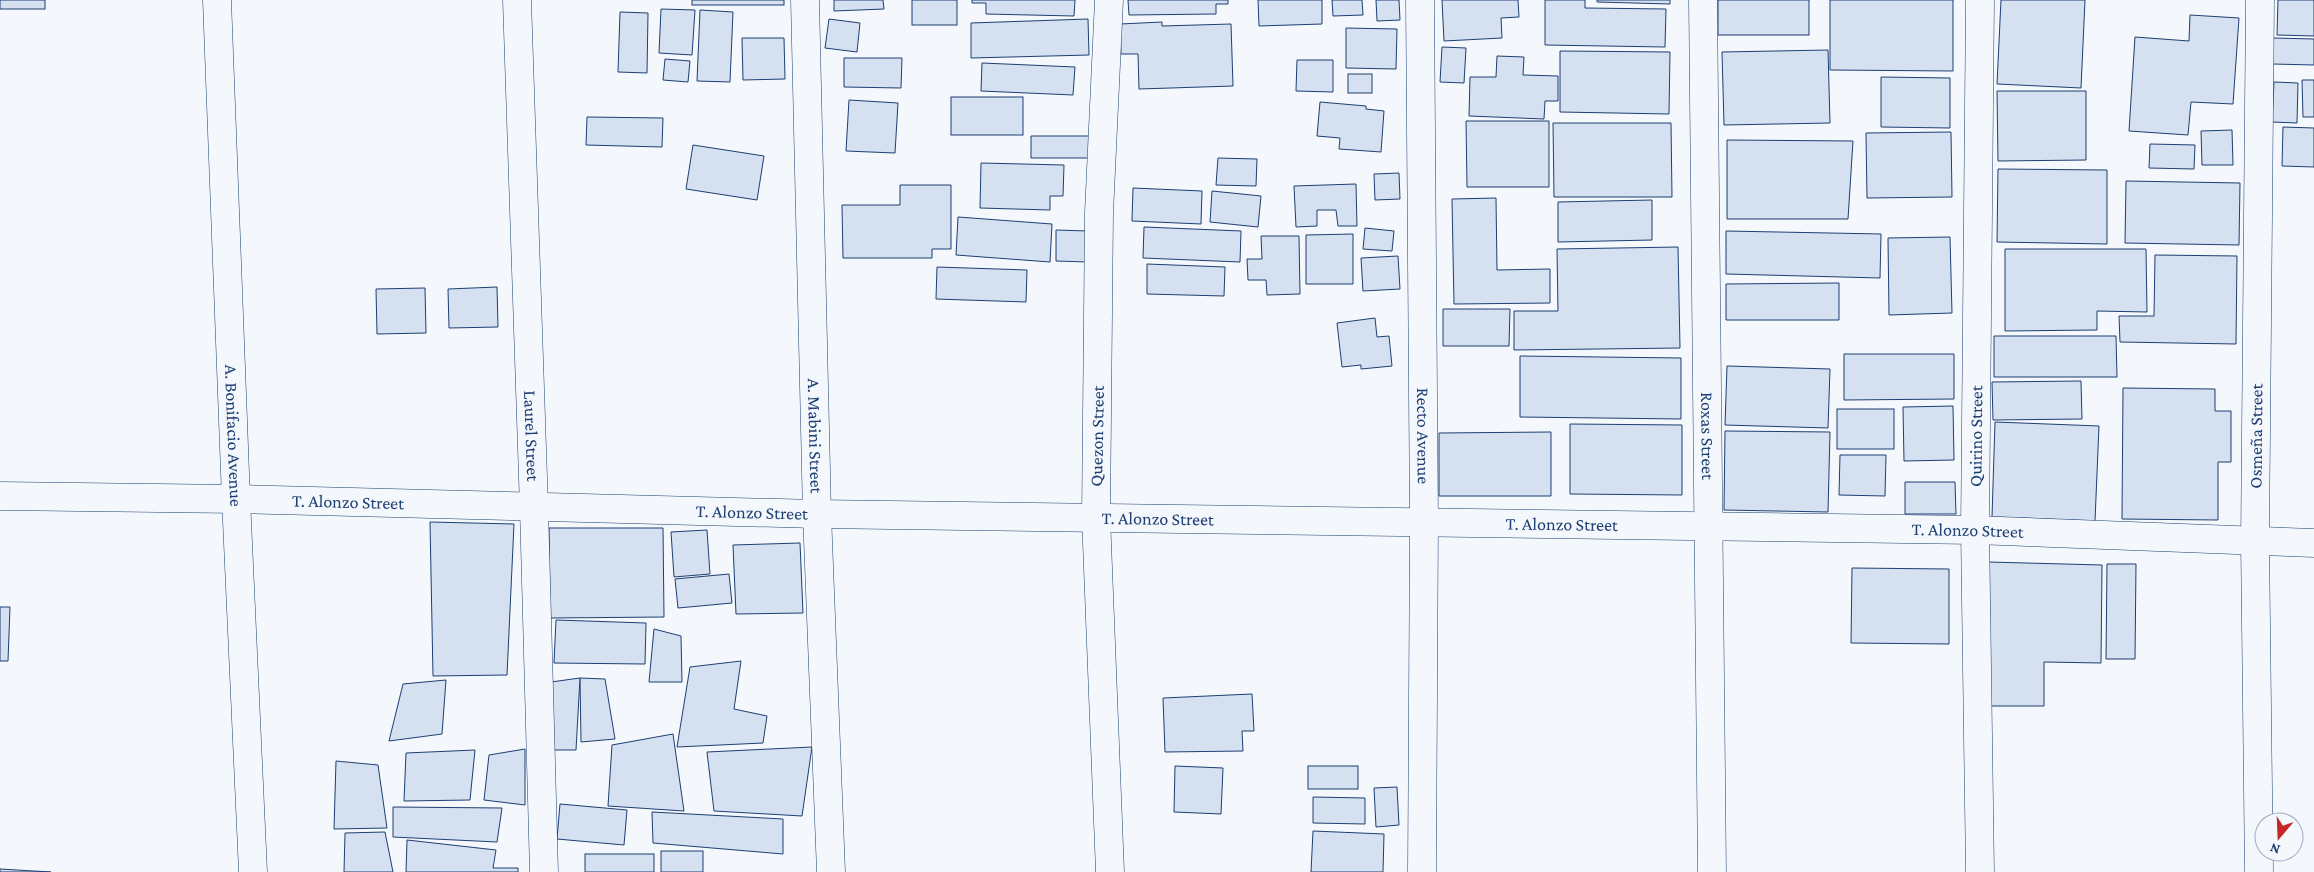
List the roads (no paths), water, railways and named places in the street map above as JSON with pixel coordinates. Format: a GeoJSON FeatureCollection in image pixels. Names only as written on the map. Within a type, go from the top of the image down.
{"type":"FeatureCollection","features":[{"type":"Feature","properties":{"kind":"street","name":"A. Bonifacio Avenue"},"geometry":{"type":"LineString","coordinates":[[217,0],[236,499],[253,872]]}},
{"type":"Feature","properties":{"kind":"street","name":"Laurel Street"},"geometry":{"type":"LineString","coordinates":[[516,0],[534,508],[544,872]]}},
{"type":"Feature","properties":{"kind":"street","name":"A. Mabini Street"},"geometry":{"type":"LineString","coordinates":[[805,0],[817,514],[831,872]]}},
{"type":"Feature","properties":{"kind":"street","name":"Quezon Street"},"geometry":{"type":"LineString","coordinates":[[1110,0],[1099,213],[1096,517],[1110,872]]}},
{"type":"Feature","properties":{"kind":"street","name":"Recto Avenue"},"geometry":{"type":"LineString","coordinates":[[1420,0],[1424,524],[1422,872]]}},
{"type":"Feature","properties":{"kind":"street","name":"Roxas Street"},"geometry":{"type":"LineString","coordinates":[[1703,0],[1710,526],[1712,872]]}},
{"type":"Feature","properties":{"kind":"street","name":"Quirino Street"},"geometry":{"type":"LineString","coordinates":[[1980,0],[1975,530],[1980,872]]}},
{"type":"Feature","properties":{"kind":"street","name":"Osmeña Street"},"geometry":{"type":"LineString","coordinates":[[2259,872],[2255,541],[2260,0]]}},
{"type":"Feature","properties":{"kind":"street","name":"T. Alonzo Street"},"geometry":{"type":"LineString","coordinates":[[0,496],[236,499],[817,514],[1096,517],[1424,524],[1975,530],[2314,543]]}}]}
